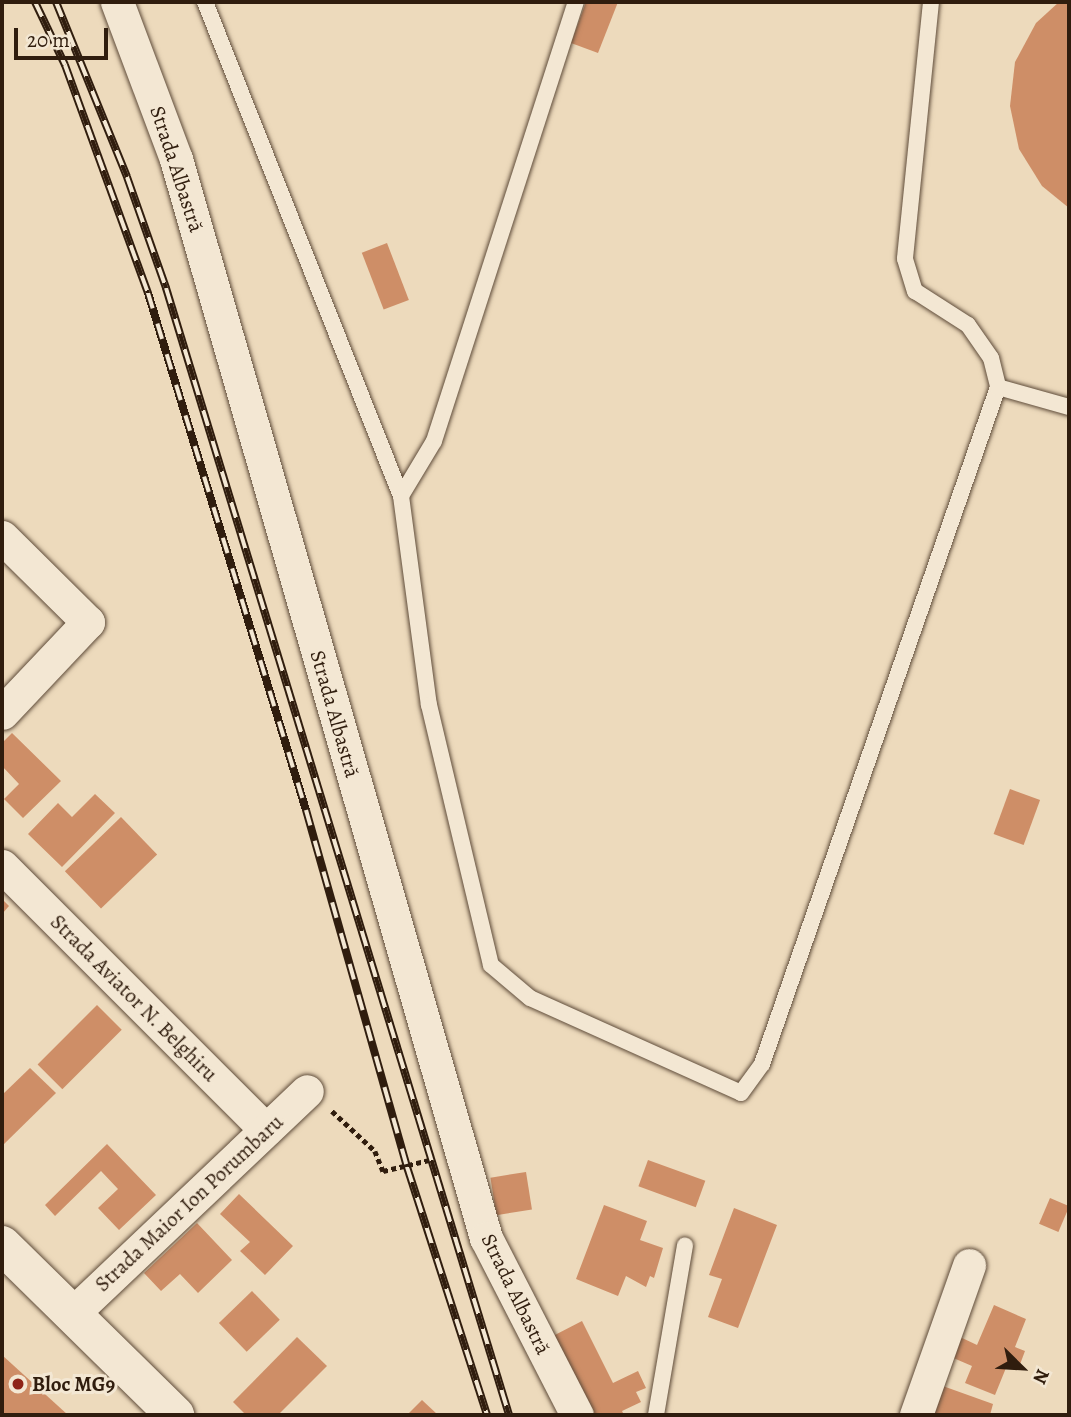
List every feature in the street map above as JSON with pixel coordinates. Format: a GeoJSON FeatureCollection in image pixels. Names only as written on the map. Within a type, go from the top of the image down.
{"type":"FeatureCollection","features":[{"type":"Feature","properties":{"kind":"street","name":"Strada Albastră"},"geometry":{"type":"LineString","coordinates":[[117,2],[176,159],[486,1238],[577,1415]]}},
{"type":"Feature","properties":{"kind":"street"},"geometry":{"type":"LineString","coordinates":[[2,537],[88,622],[2,713]]}},
{"type":"Feature","properties":{"kind":"street","name":"Strada Aviator N. Belghiru"},"geometry":{"type":"LineString","coordinates":[[2,866],[266,1130]]}},
{"type":"Feature","properties":{"kind":"street","name":"Strada Maior Ion Porumbaru"},"geometry":{"type":"LineString","coordinates":[[71,1315],[307,1091]]}},
{"type":"Feature","properties":{"kind":"street"},"geometry":{"type":"LineString","coordinates":[[2,1245],[176,1415]]}},
{"type":"Feature","properties":{"kind":"street"},"geometry":{"type":"LineString","coordinates":[[916,1415],[970,1265]]}},
{"type":"Feature","properties":{"kind":"lane"},"geometry":{"type":"LineString","coordinates":[[205,2],[401,496],[429,705],[491,965],[530,998],[741,1093],[762,1064],[998,387],[991,358],[968,325],[915,291],[905,259],[931,2]]}},
{"type":"Feature","properties":{"kind":"lane"},"geometry":{"type":"LineString","coordinates":[[401,496],[434,441],[576,2]]}},
{"type":"Feature","properties":{"kind":"lane"},"geometry":{"type":"LineString","coordinates":[[998,387],[1069,407]]}},
{"type":"Feature","properties":{"kind":"lane"},"geometry":{"type":"LineString","coordinates":[[656,1415],[685,1245]]}},
{"type":"Feature","properties":{"kind":"path"},"geometry":{"type":"LineString","coordinates":[[340,1118],[374,1151],[383,1171],[439,1158]]}},
{"type":"Feature","properties":{"kind":"building"},"geometry":{"type":"Polygon","coordinates":[[[586,2],[618,2],[598,53],[571,43],[586,2]]]}},
{"type":"Feature","properties":{"kind":"building"},"geometry":{"type":"Polygon","coordinates":[[[1059,2],[1069,2],[1069,208],[1042,186],[1019,149],[1010,106],[1015,62],[1036,23],[1059,2]]]}},
{"type":"Feature","properties":{"kind":"building"},"geometry":{"type":"Polygon","coordinates":[[[387,243],[409,300],[384,310],[362,253],[387,243]]]}},
{"type":"Feature","properties":{"kind":"building"},"geometry":{"type":"Polygon","coordinates":[[[12,733],[61,781],[23,818],[4,799],[19,784],[2,766],[2,743],[12,733]]]}},
{"type":"Feature","properties":{"kind":"building"},"geometry":{"type":"Polygon","coordinates":[[[1010,789],[1040,800],[1024,845],[994,834],[1010,789]]]}},
{"type":"Feature","properties":{"kind":"building"},"geometry":{"type":"Polygon","coordinates":[[[95,794],[115,813],[62,867],[28,834],[58,803],[72,817],[95,794]]]}},
{"type":"Feature","properties":{"kind":"building"},"geometry":{"type":"Polygon","coordinates":[[[121,817],[157,854],[101,909],[65,871],[121,817]]]}},
{"type":"Feature","properties":{"kind":"building"},"geometry":{"type":"Polygon","coordinates":[[[2,899],[9,906],[2,914],[2,899]]]}},
{"type":"Feature","properties":{"kind":"building"},"geometry":{"type":"Polygon","coordinates":[[[97,1005],[122,1030],[62,1089],[38,1064],[97,1005]]]}},
{"type":"Feature","properties":{"kind":"building"},"geometry":{"type":"Polygon","coordinates":[[[30,1068],[56,1093],[2,1146],[2,1095],[30,1068]]]}},
{"type":"Feature","properties":{"kind":"building"},"geometry":{"type":"Polygon","coordinates":[[[107,1144],[156,1195],[119,1230],[98,1208],[118,1189],[101,1171],[55,1216],[45,1205],[107,1144]]]}},
{"type":"Feature","properties":{"kind":"building"},"geometry":{"type":"Polygon","coordinates":[[[648,1160],[705,1181],[696,1207],[638,1186],[648,1160]]]}},
{"type":"Feature","properties":{"kind":"building"},"geometry":{"type":"Polygon","coordinates":[[[526,1172],[532,1210],[496,1215],[490,1178],[526,1172]]]}},
{"type":"Feature","properties":{"kind":"building"},"geometry":{"type":"Polygon","coordinates":[[[239,1194],[293,1246],[265,1275],[240,1251],[250,1242],[220,1214],[239,1194]]]}},
{"type":"Feature","properties":{"kind":"building"},"geometry":{"type":"Polygon","coordinates":[[[1050,1198],[1069,1206],[1058,1232],[1039,1224],[1050,1198]]]}},
{"type":"Feature","properties":{"kind":"building"},"geometry":{"type":"Polygon","coordinates":[[[604,1205],[647,1221],[640,1240],[663,1248],[654,1278],[650,1276],[646,1287],[626,1276],[618,1296],[576,1279],[604,1205]]]}},
{"type":"Feature","properties":{"kind":"building"},"geometry":{"type":"Polygon","coordinates":[[[734,1208],[777,1225],[738,1328],[708,1317],[722,1279],[709,1275],[734,1208]]]}},
{"type":"Feature","properties":{"kind":"building"},"geometry":{"type":"Polygon","coordinates":[[[197,1223],[232,1260],[198,1293],[180,1274],[161,1291],[144,1273],[197,1223]]]}},
{"type":"Feature","properties":{"kind":"building"},"geometry":{"type":"Polygon","coordinates":[[[252,1291],[280,1320],[247,1352],[219,1323],[252,1291]]]}},
{"type":"Feature","properties":{"kind":"building"},"geometry":{"type":"Polygon","coordinates":[[[994,1305],[1026,1319],[1015,1347],[1025,1351],[1019,1367],[1008,1363],[995,1395],[965,1383],[972,1366],[951,1357],[960,1337],[977,1345],[994,1305]]]}},
{"type":"Feature","properties":{"kind":"building"},"geometry":{"type":"Polygon","coordinates":[[[582,1321],[613,1383],[638,1371],[646,1388],[636,1392],[641,1402],[622,1411],[624,1415],[589,1415],[551,1337],[582,1321]]]}},
{"type":"Feature","properties":{"kind":"building"},"geometry":{"type":"Polygon","coordinates":[[[297,1337],[327,1366],[278,1415],[246,1415],[233,1402],[297,1337]]]}},
{"type":"Feature","properties":{"kind":"building","name":"Bloc MG9"},"geometry":{"type":"Polygon","coordinates":[[[2,1355],[68,1415],[2,1415],[2,1355]]]}},
{"type":"Feature","properties":{"kind":"building"},"geometry":{"type":"Polygon","coordinates":[[[940,1385],[993,1404],[990,1415],[928,1415],[940,1385]]]}},
{"type":"Feature","properties":{"kind":"building"},"geometry":{"type":"Polygon","coordinates":[[[422,1400],[438,1415],[407,1415],[422,1400]]]}},
{"type":"Feature","properties":{"kind":"railway"},"geometry":{"type":"LineString","coordinates":[[35,2],[65,65],[148,293],[306,810],[407,1167],[487,1415]]}},
{"type":"Feature","properties":{"kind":"railway"},"geometry":{"type":"LineString","coordinates":[[56,2],[127,177],[166,288],[509,1415]]}},
{"type":"Feature","properties":{"kind":"place","name":"Bloc MG9"},"geometry":{"type":"Point","coordinates":[18,1384]}}]}
